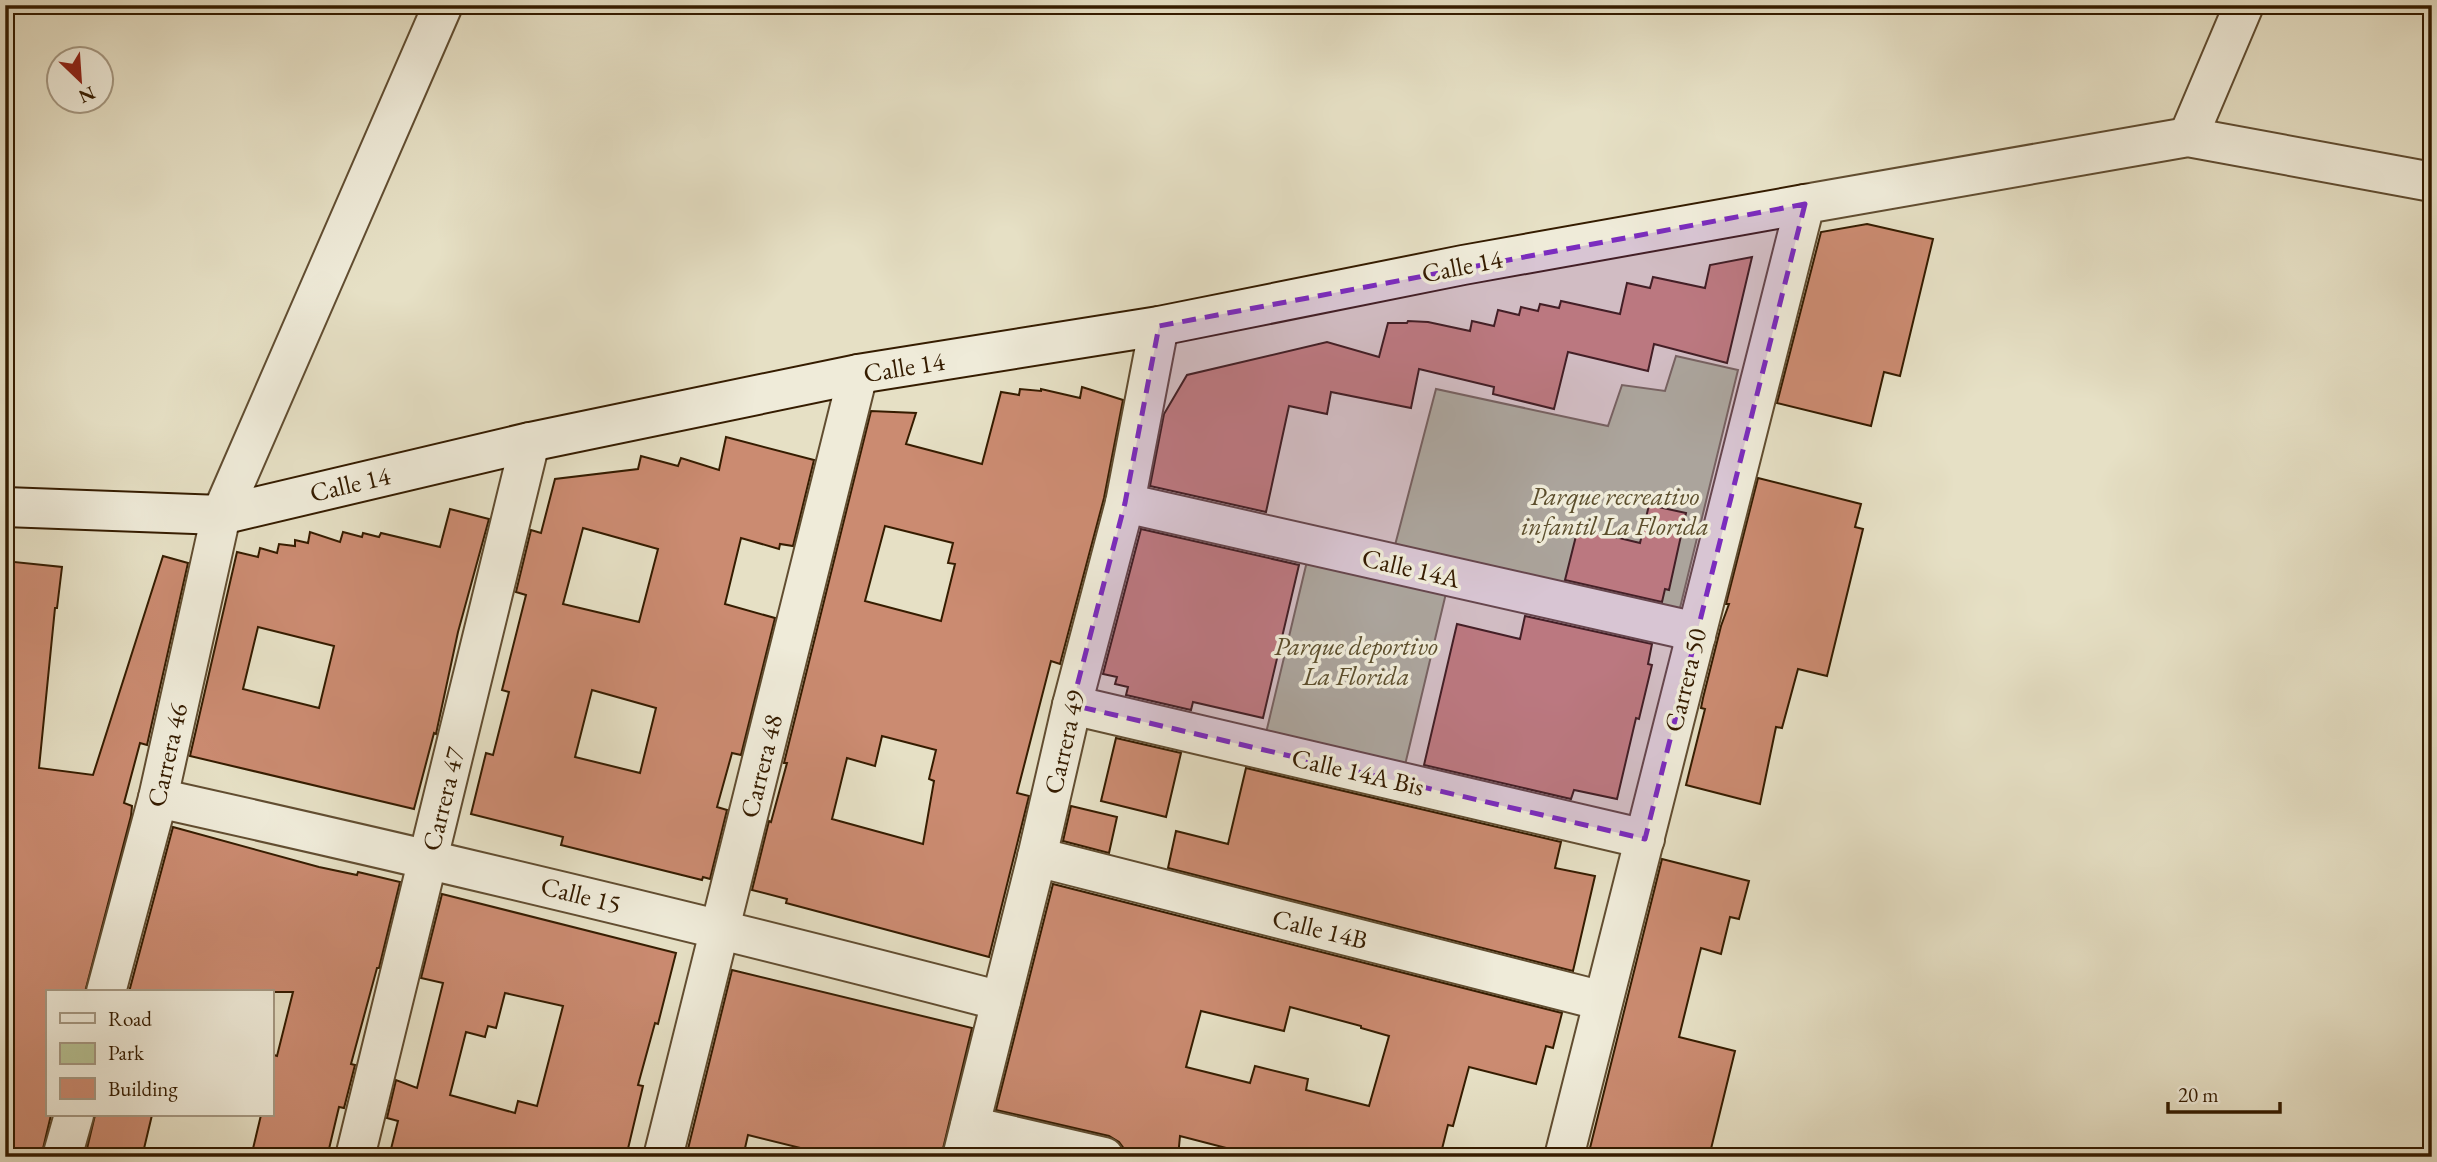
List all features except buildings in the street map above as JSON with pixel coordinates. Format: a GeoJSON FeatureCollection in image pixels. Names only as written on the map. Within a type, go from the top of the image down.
{"type":"FeatureCollection","features":[{"type":"Feature","properties":{"kind":"street","name":"Carrera 46"},"geometry":{"type":"LineString","coordinates":[[107,990],[158,798],[220,515],[443,5]]}},
{"type":"Feature","properties":{"kind":"street"},"geometry":{"type":"LineString","coordinates":[[2244,5],[2188,137],[2432,182]]}},
{"type":"Feature","properties":{"kind":"street","name":"Calle 14"},"geometry":{"type":"LineString","coordinates":[[5,507],[220,515],[530,442],[859,374],[1159,326],[1463,265],[2188,137]]}},
{"type":"Feature","properties":{"kind":"street","name":"Carrera 50"},"geometry":{"type":"LineString","coordinates":[[1564,1157],[1805,204]]}},
{"type":"Feature","properties":{"kind":"street","name":"Carrera 49"},"geometry":{"type":"LineString","coordinates":[[966,1141],[1072,705],[1125,503],[1159,326]]}},
{"type":"Feature","properties":{"kind":"street","name":"Carrera 48"},"geometry":{"type":"LineString","coordinates":[[663,1157],[859,374]]}},
{"type":"Feature","properties":{"kind":"street","name":"Carrera 47"},"geometry":{"type":"LineString","coordinates":[[355,1157],[530,442]]}},
{"type":"Feature","properties":{"kind":"street","name":"Calle 14A"},"geometry":{"type":"LineString","coordinates":[[1125,503],[1665,625],[1696,636]]}},
{"type":"Feature","properties":{"kind":"street","name":"Calle 14A Bis"},"geometry":{"type":"LineString","coordinates":[[1072,705],[1645,839]]}},
{"type":"Feature","properties":{"kind":"street","name":"Calle 15"},"geometry":{"type":"LineString","coordinates":[[158,798],[428,858],[1001,1001]]}},
{"type":"Feature","properties":{"kind":"street","name":"Calle 14B"},"geometry":{"type":"LineString","coordinates":[[1037,857],[1604,1001]]}},
{"type":"Feature","properties":{"kind":"street"},"geometry":{"type":"LineString","coordinates":[[62,1157],[74,1116]]}},
{"type":"Feature","properties":{"kind":"street"},"geometry":{"type":"LineString","coordinates":[[966,1141],[1104,1157]]}},
{"type":"Feature","properties":{"kind":"highlighted area"},"geometry":{"type":"Polygon","coordinates":[[[1805,204],[1645,839],[1072,705],[1125,503],[1159,326],[1805,204]]]}},
{"type":"Feature","properties":{"kind":"green space","name":"Parque recreativo infantil La Florida"},"geometry":{"type":"Polygon","coordinates":[[[1676,356],[1738,370],[1679,612],[1394,549],[1436,389],[1608,426],[1622,385],[1665,391],[1676,356]]]}},
{"type":"Feature","properties":{"kind":"green space","name":"Parque deportivo La Florida"},"geometry":{"type":"Polygon","coordinates":[[[1308,557],[1447,589],[1405,765],[1266,733],[1308,557]]]}}]}
